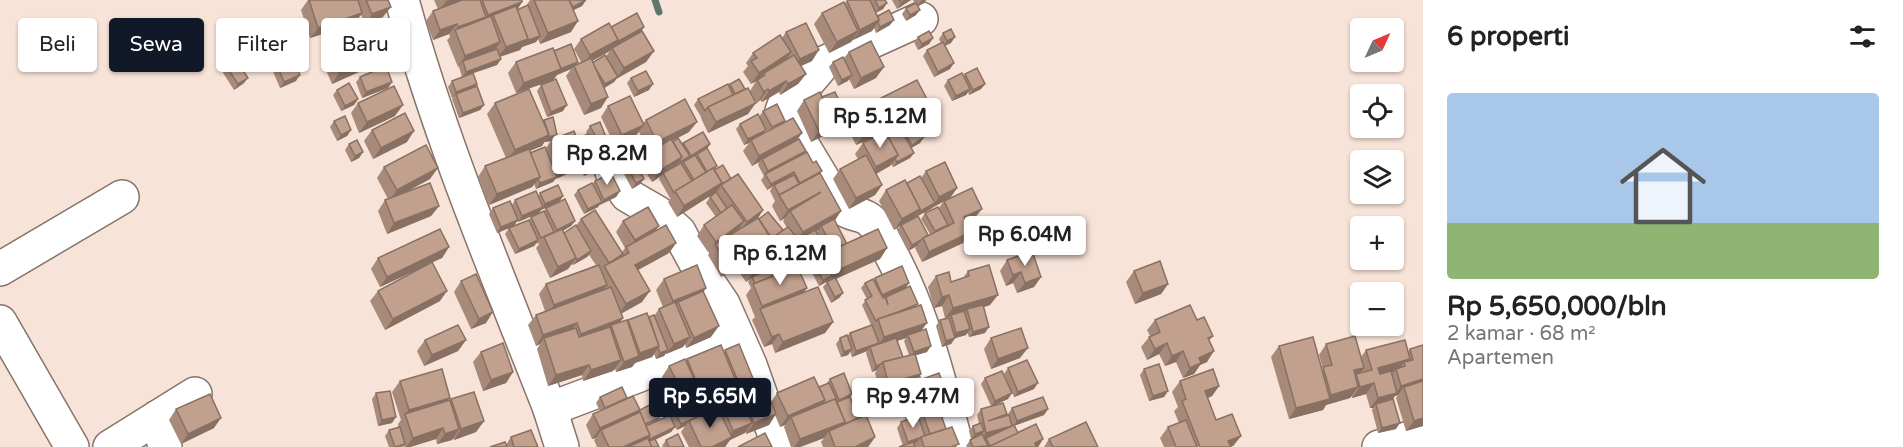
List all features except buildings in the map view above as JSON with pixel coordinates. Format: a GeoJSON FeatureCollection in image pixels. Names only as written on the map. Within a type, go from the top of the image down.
{"type":"FeatureCollection","features":[{"type":"Feature","properties":{"kind":"street"},"geometry":{"type":"LineString","coordinates":[[402,0],[429,92],[447,143],[550,409],[562,447]]}},
{"type":"Feature","properties":{"kind":"street"},"geometry":{"type":"LineString","coordinates":[[921,19],[824,63],[785,103],[782,111],[839,206],[847,213],[863,215],[870,220],[877,228],[903,275],[936,371],[957,447]]}},
{"type":"Feature","properties":{"kind":"street"},"geometry":{"type":"LineString","coordinates":[[612,172],[627,195],[658,213],[679,232],[698,267],[723,304],[750,365],[779,447]]}},
{"type":"Feature","properties":{"kind":"street"},"geometry":{"type":"LineString","coordinates":[[0,269],[122,197]]}},
{"type":"Feature","properties":{"kind":"street"},"geometry":{"type":"LineString","coordinates":[[0,322],[72,447]]}},
{"type":"Feature","properties":{"kind":"street"},"geometry":{"type":"LineString","coordinates":[[550,409],[708,349],[738,340]]}},
{"type":"Feature","properties":{"kind":"street"},"geometry":{"type":"LineString","coordinates":[[110,447],[161,432],[195,394]]}},
{"type":"Feature","properties":{"kind":"street"},"geometry":{"type":"LineString","coordinates":[[1379,447],[1423,434]]}},
{"type":"Feature","properties":{"kind":"waterway"},"geometry":{"type":"LineString","coordinates":[[655,0],[659,12]]}}]}
